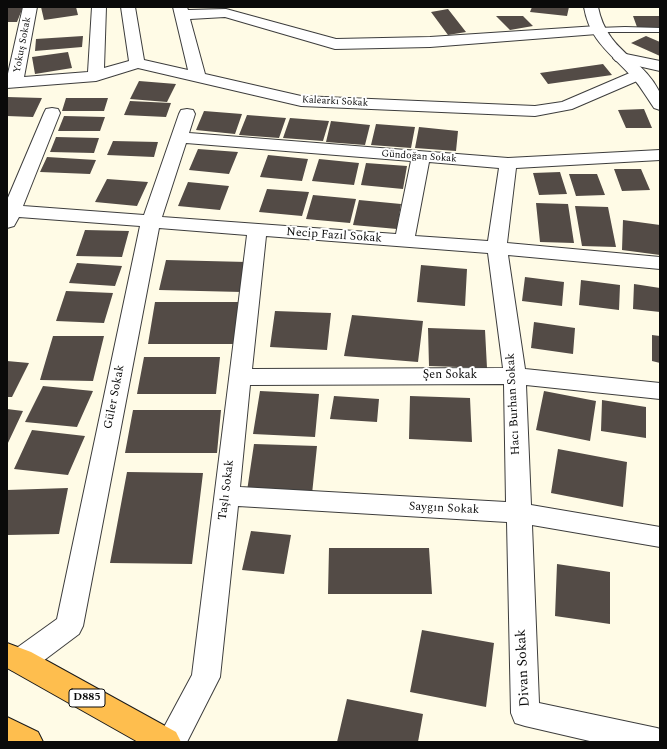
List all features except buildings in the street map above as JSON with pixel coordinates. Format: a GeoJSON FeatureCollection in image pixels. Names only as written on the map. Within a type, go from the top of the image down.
{"type":"FeatureCollection","features":[{"type":"Feature","properties":{"kind":"highway","name":"D885"},"geometry":{"type":"LineString","coordinates":[[14,658],[166,742]]}},
{"type":"Feature","properties":{"kind":"highway"},"geometry":{"type":"LineString","coordinates":[[7,731],[28,742]]}},
{"type":"Feature","properties":{"kind":"street","name":"Yokuş Sokak"},"geometry":{"type":"LineString","coordinates":[[11,82],[30,7]]}},
{"type":"Feature","properties":{"kind":"street"},"geometry":{"type":"LineString","coordinates":[[96,76],[99,7]]}},
{"type":"Feature","properties":{"kind":"street"},"geometry":{"type":"LineString","coordinates":[[11,82],[96,76],[137,63],[128,7]]}},
{"type":"Feature","properties":{"kind":"street"},"geometry":{"type":"LineString","coordinates":[[226,13],[248,7]]}},
{"type":"Feature","properties":{"kind":"street"},"geometry":{"type":"LineString","coordinates":[[591,7],[592,19],[597,30],[606,43],[638,75],[660,104]]}},
{"type":"Feature","properties":{"kind":"street"},"geometry":{"type":"LineString","coordinates":[[198,77],[181,11],[226,13],[335,44],[430,42],[597,30]]}},
{"type":"Feature","properties":{"kind":"street"},"geometry":{"type":"LineString","coordinates":[[622,58],[660,66]]}},
{"type":"Feature","properties":{"kind":"street","name":"Kalearkı Sokak"},"geometry":{"type":"LineString","coordinates":[[137,63],[301,101],[535,111],[566,106],[638,75]]}},
{"type":"Feature","properties":{"kind":"street"},"geometry":{"type":"LineString","coordinates":[[9,214],[52,112]]}},
{"type":"Feature","properties":{"kind":"street","name":"Güler Sokak"},"geometry":{"type":"LineString","coordinates":[[14,658],[69,626],[151,221],[187,114]]}},
{"type":"Feature","properties":{"kind":"street","name":"Gündoğan Sokak"},"geometry":{"type":"LineString","coordinates":[[179,137],[508,163],[660,156]]}},
{"type":"Feature","properties":{"kind":"street"},"geometry":{"type":"LineString","coordinates":[[404,241],[421,157]]}},
{"type":"Feature","properties":{"kind":"street","name":"Hacı Burhan Sokak"},"geometry":{"type":"LineString","coordinates":[[508,163],[497,248],[515,376],[519,513]]}},
{"type":"Feature","properties":{"kind":"street","name":"Necip Fazıl Sokak"},"geometry":{"type":"LineString","coordinates":[[9,214],[151,221],[497,248],[660,263]]}},
{"type":"Feature","properties":{"kind":"street","name":"Taşlı Sokak"},"geometry":{"type":"LineString","coordinates":[[171,742],[206,677],[257,230]]}},
{"type":"Feature","properties":{"kind":"street","name":"Şen Sokak"},"geometry":{"type":"LineString","coordinates":[[240,377],[515,376],[660,391]]}},
{"type":"Feature","properties":{"kind":"street","name":"Saygın Sokak"},"geometry":{"type":"LineString","coordinates":[[226,496],[519,513],[660,537]]}},
{"type":"Feature","properties":{"kind":"street","name":"Divan Sokak"},"geometry":{"type":"LineString","coordinates":[[519,513],[525,713],[657,742]]}},
{"type":"Feature","properties":{"kind":"lane"},"geometry":{"type":"LineString","coordinates":[[597,30],[660,30]]}}]}
